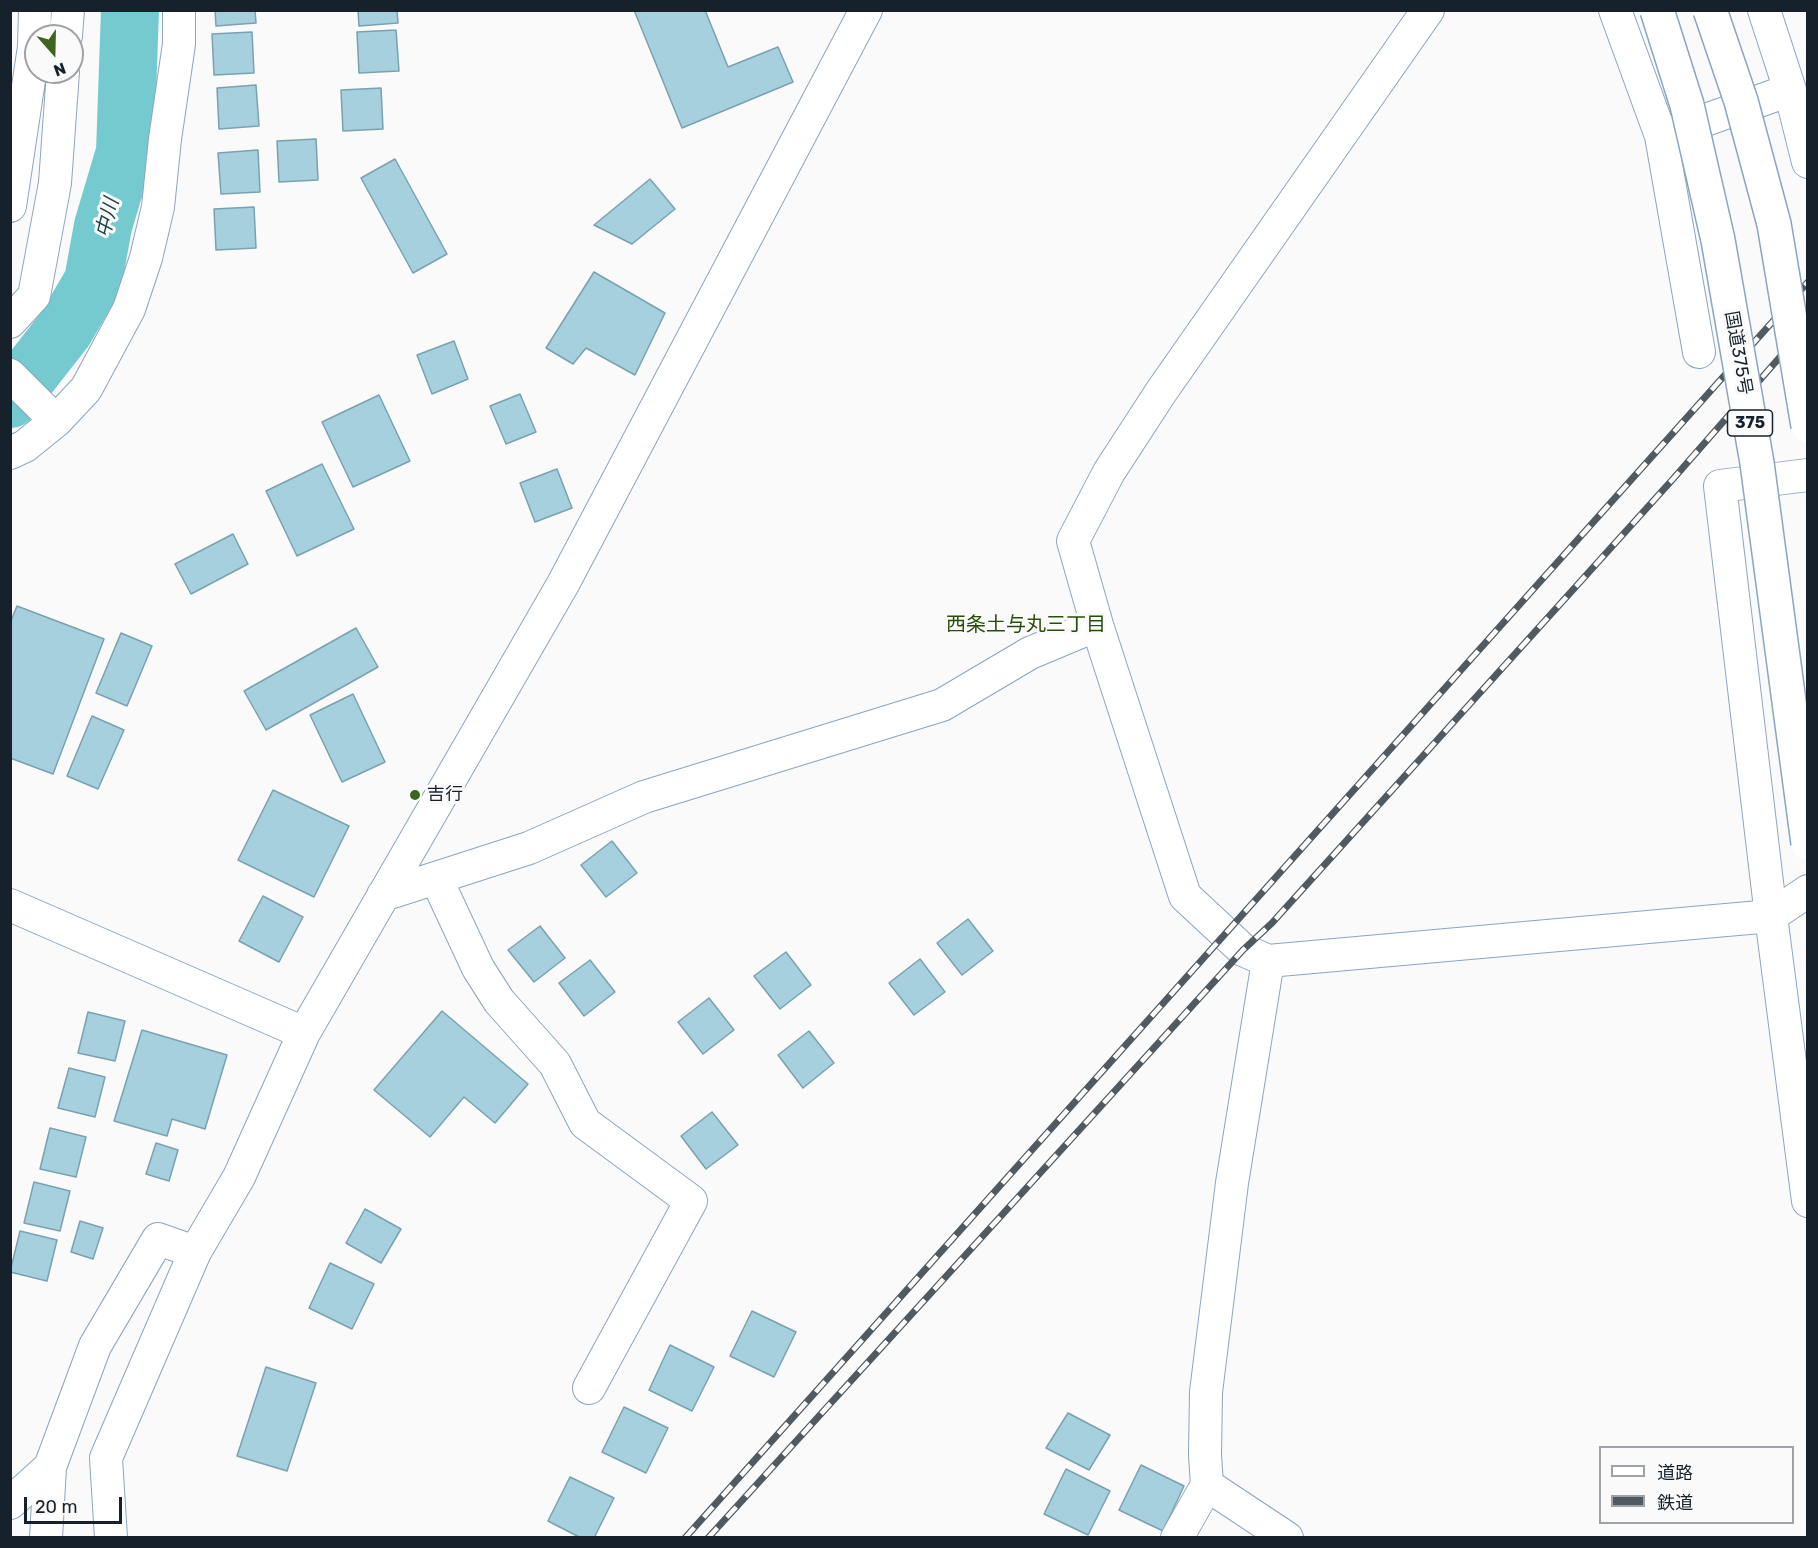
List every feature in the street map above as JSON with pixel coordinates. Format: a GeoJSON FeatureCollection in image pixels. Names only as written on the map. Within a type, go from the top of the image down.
{"type":"FeatureCollection","features":[{"type":"Feature","properties":{"kind":"highway","name":"国道375号"},"geometry":{"type":"LineString","coordinates":[[1657,10],[1687,105],[1718,240],[1757,463],[1808,843]]}},
{"type":"Feature","properties":{"kind":"highway"},"geometry":{"type":"LineString","coordinates":[[1710,10],[1741,101],[1774,224],[1808,426]]}},
{"type":"Feature","properties":{"kind":"street"},"geometry":{"type":"LineString","coordinates":[[10,206],[22,44],[35,10]]}},
{"type":"Feature","properties":{"kind":"street"},"geometry":{"type":"LineString","coordinates":[[10,453],[25,446],[52,417],[86,389],[129,309],[146,258],[158,207],[179,45],[179,10]]}},
{"type":"Feature","properties":{"kind":"street"},"geometry":{"type":"LineString","coordinates":[[111,1538],[106,1458],[195,1252],[239,1177],[304,1033],[563,584],[866,10]]}},
{"type":"Feature","properties":{"kind":"street"},"geometry":{"type":"LineString","coordinates":[[1428,10],[1161,392],[1099,492],[1072,541],[1097,626],[1185,896],[1244,950],[1268,961],[1771,916],[1808,891]]}},
{"type":"Feature","properties":{"kind":"street"},"geometry":{"type":"LineString","coordinates":[[1615,10],[1661,136],[1699,352]]}},
{"type":"Feature","properties":{"kind":"street"},"geometry":{"type":"LineString","coordinates":[[1764,10],[1790,90],[1808,162]]}},
{"type":"Feature","properties":{"kind":"street"},"geometry":{"type":"LineString","coordinates":[[10,322],[34,296],[55,183],[62,84]]}},
{"type":"Feature","properties":{"kind":"street"},"geometry":{"type":"LineString","coordinates":[[1661,136],[1790,90]]}},
{"type":"Feature","properties":{"kind":"street"},"geometry":{"type":"LineString","coordinates":[[10,375],[52,417]]}},
{"type":"Feature","properties":{"kind":"street"},"geometry":{"type":"LineString","coordinates":[[1808,475],[1720,486],[1771,916],[1808,1201]]}},
{"type":"Feature","properties":{"kind":"street"},"geometry":{"type":"LineString","coordinates":[[383,895],[529,848],[644,797],[942,705],[1030,653],[1097,626]]}},
{"type":"Feature","properties":{"kind":"street"},"geometry":{"type":"LineString","coordinates":[[436,878],[478,968],[499,1001],[555,1064],[585,1123],[691,1201],[589,1388]]}},
{"type":"Feature","properties":{"kind":"street"},"geometry":{"type":"LineString","coordinates":[[10,905],[304,1033]]}},
{"type":"Feature","properties":{"kind":"street"},"geometry":{"type":"LineString","coordinates":[[1177,1538],[1207,1485],[1205,1455],[1208,1380],[1232,1183],[1268,961]]}},
{"type":"Feature","properties":{"kind":"street"},"geometry":{"type":"LineString","coordinates":[[46,1538],[50,1467],[95,1346],[158,1239],[195,1252]]}},
{"type":"Feature","properties":{"kind":"street"},"geometry":{"type":"LineString","coordinates":[[10,1503],[50,1467]]}},
{"type":"Feature","properties":{"kind":"street"},"geometry":{"type":"LineString","coordinates":[[1207,1485],[1287,1538]]}},
{"type":"Feature","properties":{"kind":"building"},"geometry":{"type":"Polygon","coordinates":[[[215,10],[255,10],[256,23],[216,26],[215,10]]]}},
{"type":"Feature","properties":{"kind":"building"},"geometry":{"type":"Polygon","coordinates":[[[358,10],[397,10],[398,23],[359,26],[358,10]]]}},
{"type":"Feature","properties":{"kind":"building"},"geometry":{"type":"Polygon","coordinates":[[[634,10],[705,10],[728,67],[778,47],[793,82],[682,128],[634,10]]]}},
{"type":"Feature","properties":{"kind":"building"},"geometry":{"type":"Polygon","coordinates":[[[396,30],[399,71],[359,73],[357,32],[396,30]]]}},
{"type":"Feature","properties":{"kind":"building"},"geometry":{"type":"Polygon","coordinates":[[[252,32],[254,73],[214,75],[212,34],[252,32]]]}},
{"type":"Feature","properties":{"kind":"building"},"geometry":{"type":"Polygon","coordinates":[[[256,85],[259,126],[219,129],[217,88],[256,85]]]}},
{"type":"Feature","properties":{"kind":"building"},"geometry":{"type":"Polygon","coordinates":[[[381,88],[383,129],[343,131],[341,90],[381,88]]]}},
{"type":"Feature","properties":{"kind":"building"},"geometry":{"type":"Polygon","coordinates":[[[316,139],[318,180],[279,182],[277,141],[316,139]]]}},
{"type":"Feature","properties":{"kind":"building"},"geometry":{"type":"Polygon","coordinates":[[[258,150],[260,192],[221,194],[218,153],[258,150]]]}},
{"type":"Feature","properties":{"kind":"building"},"geometry":{"type":"Polygon","coordinates":[[[395,159],[447,254],[413,273],[361,178],[395,159]]]}},
{"type":"Feature","properties":{"kind":"building"},"geometry":{"type":"Polygon","coordinates":[[[650,179],[675,209],[632,244],[594,225],[650,179]]]}},
{"type":"Feature","properties":{"kind":"building"},"geometry":{"type":"Polygon","coordinates":[[[254,207],[256,248],[216,250],[214,209],[254,207]]]}},
{"type":"Feature","properties":{"kind":"building"},"geometry":{"type":"Polygon","coordinates":[[[594,272],[665,313],[635,375],[586,348],[573,364],[546,348],[594,272]]]}},
{"type":"Feature","properties":{"kind":"building"},"geometry":{"type":"Polygon","coordinates":[[[454,341],[468,379],[432,394],[417,355],[454,341]]]}},
{"type":"Feature","properties":{"kind":"building"},"geometry":{"type":"Polygon","coordinates":[[[520,394],[536,432],[506,444],[490,406],[520,394]]]}},
{"type":"Feature","properties":{"kind":"building"},"geometry":{"type":"Polygon","coordinates":[[[379,395],[410,461],[353,487],[322,422],[379,395]]]}},
{"type":"Feature","properties":{"kind":"building"},"geometry":{"type":"Polygon","coordinates":[[[322,464],[354,529],[297,556],[266,491],[322,464]]]}},
{"type":"Feature","properties":{"kind":"building"},"geometry":{"type":"Polygon","coordinates":[[[557,469],[572,508],[535,522],[520,483],[557,469]]]}},
{"type":"Feature","properties":{"kind":"building"},"geometry":{"type":"Polygon","coordinates":[[[233,534],[248,564],[191,594],[175,564],[233,534]]]}},
{"type":"Feature","properties":{"kind":"building"},"geometry":{"type":"Polygon","coordinates":[[[17,606],[104,639],[53,774],[10,758],[10,623],[17,606]]]}},
{"type":"Feature","properties":{"kind":"building"},"geometry":{"type":"Polygon","coordinates":[[[356,628],[378,667],[266,730],[244,691],[356,628]]]}},
{"type":"Feature","properties":{"kind":"building"},"geometry":{"type":"Polygon","coordinates":[[[121,633],[152,646],[127,706],[96,693],[121,633]]]}},
{"type":"Feature","properties":{"kind":"building"},"geometry":{"type":"Polygon","coordinates":[[[353,694],[385,762],[342,782],[310,715],[353,694]]]}},
{"type":"Feature","properties":{"kind":"building"},"geometry":{"type":"Polygon","coordinates":[[[92,716],[124,730],[98,789],[67,776],[92,716]]]}},
{"type":"Feature","properties":{"kind":"building"},"geometry":{"type":"Polygon","coordinates":[[[273,790],[349,826],[314,897],[238,860],[273,790]]]}},
{"type":"Feature","properties":{"kind":"building"},"geometry":{"type":"Polygon","coordinates":[[[612,841],[637,873],[606,897],[581,865],[612,841]]]}},
{"type":"Feature","properties":{"kind":"building"},"geometry":{"type":"Polygon","coordinates":[[[263,896],[303,917],[279,962],[239,941],[263,896]]]}},
{"type":"Feature","properties":{"kind":"building"},"geometry":{"type":"Polygon","coordinates":[[[968,919],[993,951],[962,975],[937,943],[968,919]]]}},
{"type":"Feature","properties":{"kind":"building"},"geometry":{"type":"Polygon","coordinates":[[[540,926],[565,958],[534,982],[508,950],[540,926]]]}},
{"type":"Feature","properties":{"kind":"building"},"geometry":{"type":"Polygon","coordinates":[[[786,952],[811,985],[780,1009],[754,976],[786,952]]]}},
{"type":"Feature","properties":{"kind":"building"},"geometry":{"type":"Polygon","coordinates":[[[920,959],[945,992],[914,1015],[889,983],[920,959]]]}},
{"type":"Feature","properties":{"kind":"building"},"geometry":{"type":"Polygon","coordinates":[[[590,960],[615,992],[584,1016],[559,983],[590,960]]]}},
{"type":"Feature","properties":{"kind":"building"},"geometry":{"type":"Polygon","coordinates":[[[709,998],[734,1030],[703,1054],[678,1022],[709,998]]]}},
{"type":"Feature","properties":{"kind":"building"},"geometry":{"type":"Polygon","coordinates":[[[442,1011],[528,1084],[495,1123],[464,1097],[430,1137],[374,1090],[442,1011]]]}},
{"type":"Feature","properties":{"kind":"building"},"geometry":{"type":"Polygon","coordinates":[[[88,1012],[125,1021],[115,1061],[78,1053],[88,1012]]]}},
{"type":"Feature","properties":{"kind":"building"},"geometry":{"type":"Polygon","coordinates":[[[142,1030],[227,1055],[205,1129],[172,1119],[167,1136],[114,1121],[142,1030]]]}},
{"type":"Feature","properties":{"kind":"building"},"geometry":{"type":"Polygon","coordinates":[[[809,1031],[834,1063],[803,1088],[778,1055],[809,1031]]]}},
{"type":"Feature","properties":{"kind":"building"},"geometry":{"type":"Polygon","coordinates":[[[69,1068],[105,1077],[95,1117],[58,1108],[69,1068]]]}},
{"type":"Feature","properties":{"kind":"building"},"geometry":{"type":"Polygon","coordinates":[[[712,1112],[738,1145],[706,1169],[681,1136],[712,1112]]]}},
{"type":"Feature","properties":{"kind":"building"},"geometry":{"type":"Polygon","coordinates":[[[50,1128],[86,1137],[76,1177],[40,1169],[50,1128]]]}},
{"type":"Feature","properties":{"kind":"building"},"geometry":{"type":"Polygon","coordinates":[[[156,1143],[178,1150],[169,1181],[146,1174],[156,1143]]]}},
{"type":"Feature","properties":{"kind":"building"},"geometry":{"type":"Polygon","coordinates":[[[34,1182],[70,1191],[60,1231],[24,1223],[34,1182]]]}},
{"type":"Feature","properties":{"kind":"building"},"geometry":{"type":"Polygon","coordinates":[[[365,1209],[401,1229],[381,1263],[346,1243],[365,1209]]]}},
{"type":"Feature","properties":{"kind":"building"},"geometry":{"type":"Polygon","coordinates":[[[80,1221],[103,1228],[93,1259],[71,1252],[80,1221]]]}},
{"type":"Feature","properties":{"kind":"building"},"geometry":{"type":"Polygon","coordinates":[[[20,1231],[57,1240],[47,1281],[10,1272],[20,1231]]]}},
{"type":"Feature","properties":{"kind":"building"},"geometry":{"type":"Polygon","coordinates":[[[330,1263],[374,1284],[352,1329],[309,1308],[330,1263]]]}},
{"type":"Feature","properties":{"kind":"building"},"geometry":{"type":"Polygon","coordinates":[[[752,1311],[796,1332],[774,1377],[730,1356],[752,1311]]]}},
{"type":"Feature","properties":{"kind":"building"},"geometry":{"type":"Polygon","coordinates":[[[670,1345],[714,1367],[692,1411],[649,1390],[670,1345]]]}},
{"type":"Feature","properties":{"kind":"building"},"geometry":{"type":"Polygon","coordinates":[[[266,1367],[316,1383],[287,1471],[237,1456],[266,1367]]]}},
{"type":"Feature","properties":{"kind":"building"},"geometry":{"type":"Polygon","coordinates":[[[624,1407],[668,1428],[646,1473],[602,1452],[624,1407]]]}},
{"type":"Feature","properties":{"kind":"building"},"geometry":{"type":"Polygon","coordinates":[[[1068,1413],[1110,1435],[1089,1470],[1046,1448],[1068,1413]]]}},
{"type":"Feature","properties":{"kind":"building"},"geometry":{"type":"Polygon","coordinates":[[[1141,1465],[1184,1486],[1163,1531],[1119,1510],[1141,1465]]]}},
{"type":"Feature","properties":{"kind":"building"},"geometry":{"type":"Polygon","coordinates":[[[1066,1469],[1110,1491],[1088,1535],[1044,1514],[1066,1469]]]}},
{"type":"Feature","properties":{"kind":"building"},"geometry":{"type":"Polygon","coordinates":[[[570,1477],[614,1498],[594,1538],[581,1538],[548,1521],[570,1477]]]}},
{"type":"Feature","properties":{"kind":"waterway","name":"中川"},"geometry":{"type":"LineString","coordinates":[[10,399],[65,329],[93,281],[103,226],[125,152],[130,10]]}},
{"type":"Feature","properties":{"kind":"railway"},"geometry":{"type":"LineString","coordinates":[[685,1538],[1808,282]]}},
{"type":"Feature","properties":{"kind":"railway"},"geometry":{"type":"LineString","coordinates":[[708,1538],[1243,950],[1272,923],[1673,479],[1808,325]]}},
{"type":"Feature","properties":{"kind":"place","name":"吉行"},"geometry":{"type":"Point","coordinates":[415,795]}},
{"type":"Feature","properties":{"kind":"district","name":"西条土与丸三丁目"},"geometry":{"type":"Point","coordinates":[1026,625]}}]}
